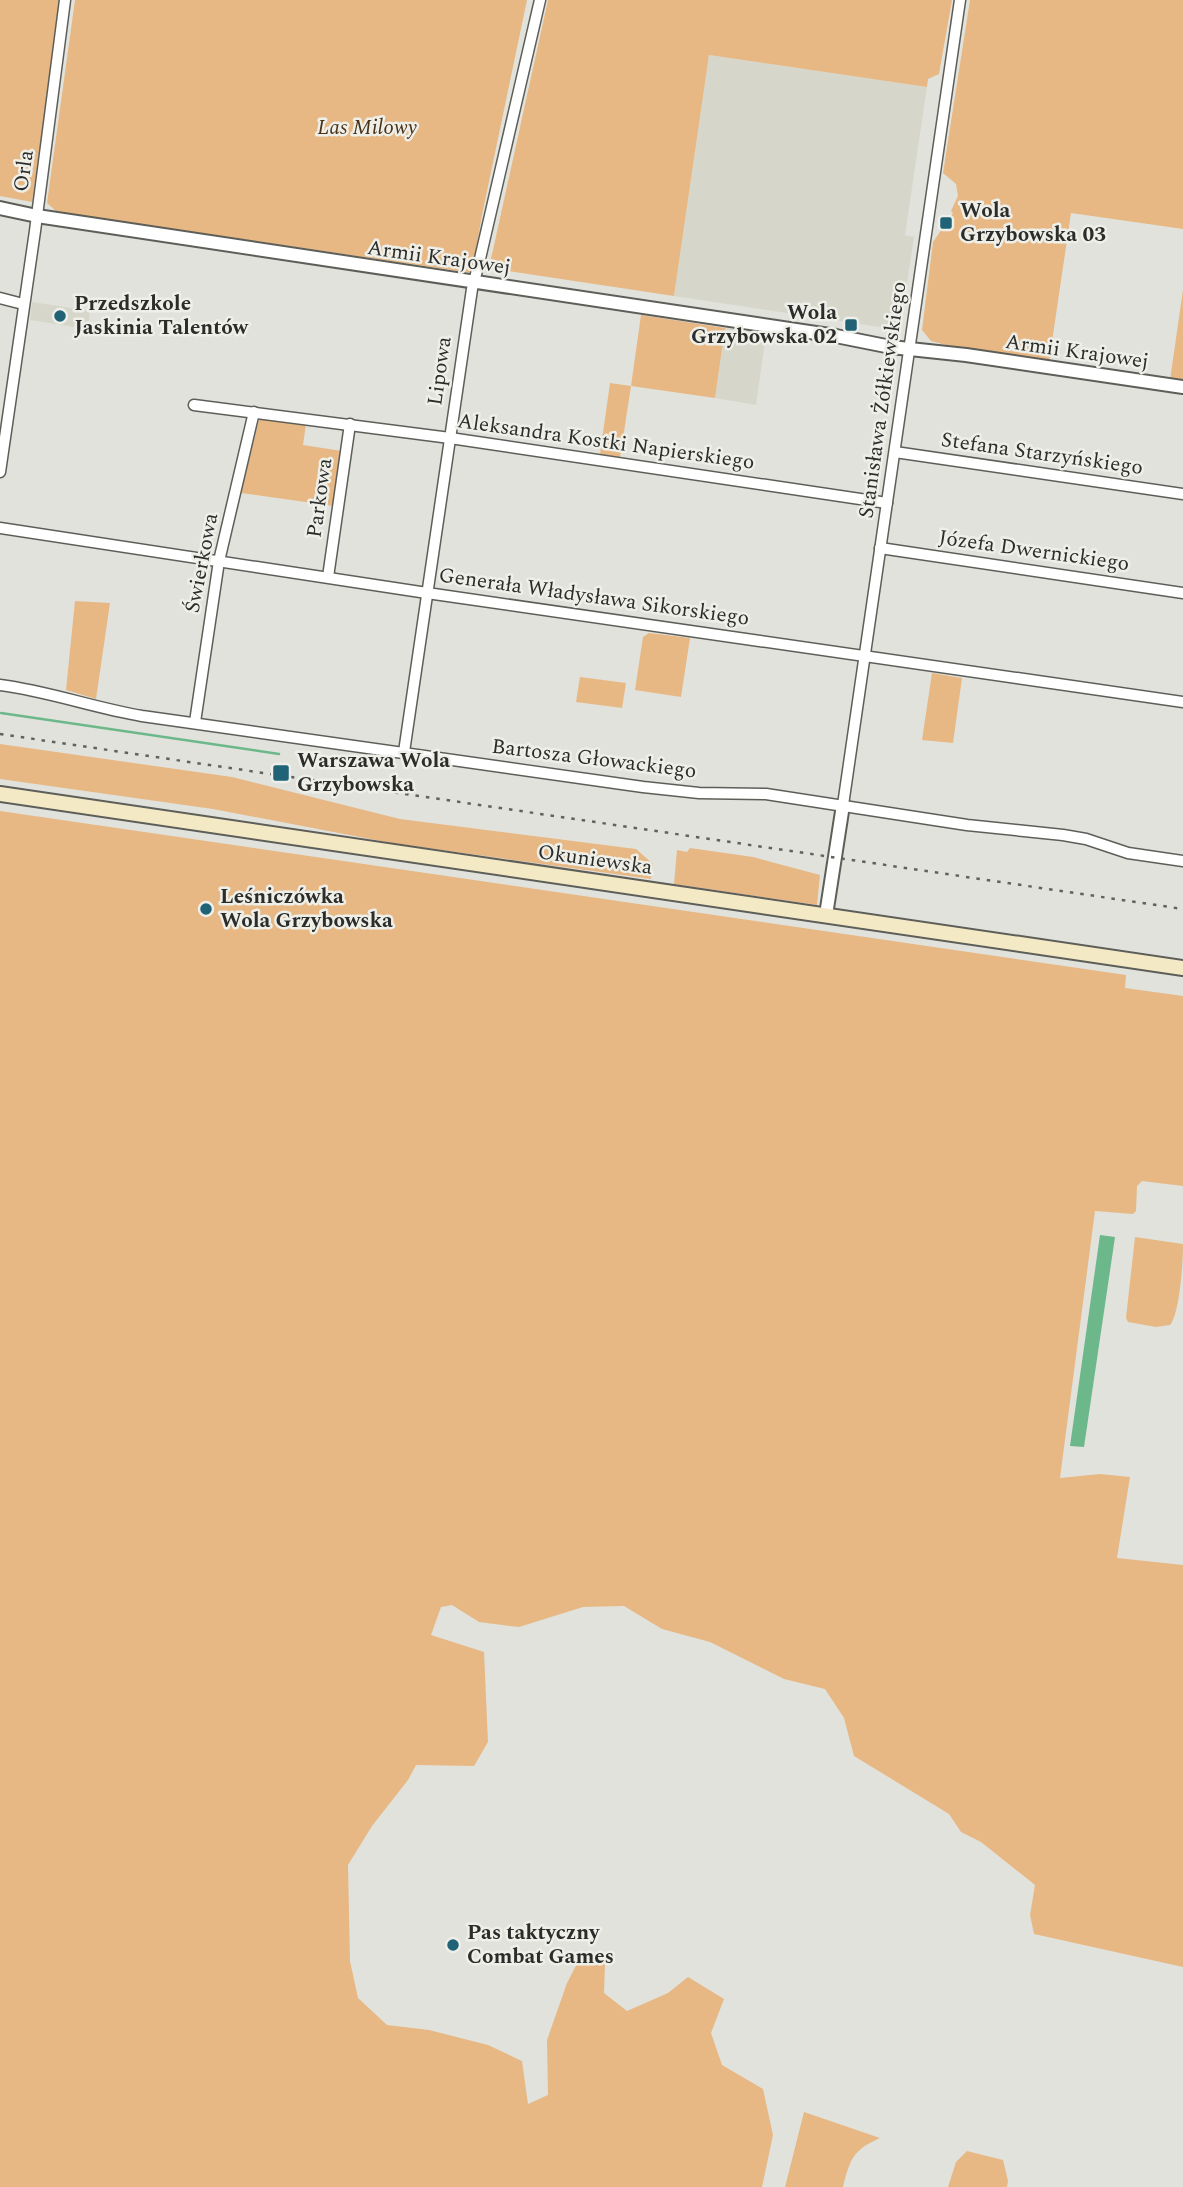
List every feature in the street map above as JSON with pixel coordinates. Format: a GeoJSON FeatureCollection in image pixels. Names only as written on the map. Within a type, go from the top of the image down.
{"type":"FeatureCollection","features":[{"type":"Feature","properties":{"kind":"main road","name":"Okuniewska"},"geometry":{"type":"LineString","coordinates":[[0,794],[1183,968]]}},
{"type":"Feature","properties":{"kind":"street","name":"Orla"},"geometry":{"type":"LineString","coordinates":[[0,472],[65,0]]}},
{"type":"Feature","properties":{"kind":"street","name":"Lipowa"},"geometry":{"type":"LineString","coordinates":[[404,752],[474,282],[540,0]]}},
{"type":"Feature","properties":{"kind":"street","name":"Stanisława Żółkiewskiego"},"geometry":{"type":"LineString","coordinates":[[843,805],[960,0]]}},
{"type":"Feature","properties":{"kind":"street","name":"Armii Krajowej"},"geometry":{"type":"LineString","coordinates":[[0,208],[37,216],[836,336],[910,346],[941,347],[966,355],[1183,387]]}},
{"type":"Feature","properties":{"kind":"street"},"geometry":{"type":"LineString","coordinates":[[0,298],[23,304]]}},
{"type":"Feature","properties":{"kind":"street","name":"Aleksandra Kostki Napierskiego"},"geometry":{"type":"LineString","coordinates":[[194,405],[450,438],[887,503]]}},
{"type":"Feature","properties":{"kind":"street","name":"Świerkowa"},"geometry":{"type":"LineString","coordinates":[[195,722],[219,561],[254,412]]}},
{"type":"Feature","properties":{"kind":"street","name":"Parkowa"},"geometry":{"type":"LineString","coordinates":[[328,577],[350,424]]}},
{"type":"Feature","properties":{"kind":"street","name":"Stefana Starzyńskiego"},"geometry":{"type":"LineString","coordinates":[[895,452],[1183,494]]}},
{"type":"Feature","properties":{"kind":"street","name":"Generała Władysława Sikorskiego"},"geometry":{"type":"LineString","coordinates":[[0,528],[1183,702]]}},
{"type":"Feature","properties":{"kind":"street","name":"Józefa Dwernickiego"},"geometry":{"type":"LineString","coordinates":[[880,548],[1183,593]]}},
{"type":"Feature","properties":{"kind":"street","name":"Bartosza Głowackiego"},"geometry":{"type":"LineString","coordinates":[[0,685],[120,712],[643,787],[689,792],[766,794],[967,825],[1063,835],[1086,839],[1128,853],[1183,861]]}},
{"type":"Feature","properties":{"kind":"street"},"geometry":{"type":"LineString","coordinates":[[826,915],[843,805]]}},
{"type":"Feature","properties":{"kind":"shaded area"},"geometry":{"type":"Polygon","coordinates":[[[709,55],[927,87],[905,235],[914,237],[900,330],[674,296],[709,55]]]}},
{"type":"Feature","properties":{"kind":"shaded area","name":"Przedszkole Jaskinia Talentów"},"geometry":{"type":"Polygon","coordinates":[[[32,302],[90,311],[88,329],[30,320],[32,302]]]}},
{"type":"Feature","properties":{"kind":"shaded area"},"geometry":{"type":"Polygon","coordinates":[[[725,328],[766,334],[756,405],[715,398],[725,328]]]}},
{"type":"Feature","properties":{"kind":"shaded area"},"geometry":{"type":"Polygon","coordinates":[[[1100,1235],[1115,1237],[1084,1447],[1070,1446],[1100,1235]]]}},
{"type":"Feature","properties":{"kind":"green space"},"geometry":{"type":"Polygon","coordinates":[[[0,0],[61,0],[32,202],[0,196],[0,0]]]}},
{"type":"Feature","properties":{"kind":"green space","name":"Las Milowy"},"geometry":{"type":"Polygon","coordinates":[[[75,0],[527,0],[472,273],[57,212],[47,203],[75,0]]]}},
{"type":"Feature","properties":{"kind":"green space"},"geometry":{"type":"Polygon","coordinates":[[[548,0],[952,0],[939,74],[928,79],[927,87],[709,55],[674,296],[489,268],[548,0]]]}},
{"type":"Feature","properties":{"kind":"green space"},"geometry":{"type":"Polygon","coordinates":[[[970,0],[1183,0],[1183,229],[1071,213],[1049,362],[965,350],[931,341],[922,330],[933,242],[953,213],[951,211],[958,196],[956,184],[943,173],[970,0]]]}},
{"type":"Feature","properties":{"kind":"green space"},"geometry":{"type":"Polygon","coordinates":[[[1183,290],[1183,381],[1170,380],[1183,290]]]}},
{"type":"Feature","properties":{"kind":"green space"},"geometry":{"type":"Polygon","coordinates":[[[641,315],[725,328],[715,398],[631,386],[641,315]]]}},
{"type":"Feature","properties":{"kind":"green space"},"geometry":{"type":"Polygon","coordinates":[[[610,383],[631,386],[620,458],[600,454],[610,383]]]}},
{"type":"Feature","properties":{"kind":"green space"},"geometry":{"type":"Polygon","coordinates":[[[263,418],[306,424],[303,445],[342,451],[334,506],[241,493],[259,420],[263,418]]]}},
{"type":"Feature","properties":{"kind":"green space"},"geometry":{"type":"Polygon","coordinates":[[[75,601],[110,603],[96,699],[66,690],[75,601]]]}},
{"type":"Feature","properties":{"kind":"green space"},"geometry":{"type":"Polygon","coordinates":[[[649,633],[690,638],[681,697],[635,690],[643,637],[649,633]]]}},
{"type":"Feature","properties":{"kind":"green space"},"geometry":{"type":"Polygon","coordinates":[[[932,673],[962,678],[953,743],[922,740],[932,673]]]}},
{"type":"Feature","properties":{"kind":"green space"},"geometry":{"type":"Polygon","coordinates":[[[580,677],[626,683],[622,708],[576,702],[580,677]]]}},
{"type":"Feature","properties":{"kind":"green space"},"geometry":{"type":"Polygon","coordinates":[[[0,744],[232,777],[400,819],[636,849],[653,864],[651,879],[391,843],[213,809],[0,779],[0,744]]]}},
{"type":"Feature","properties":{"kind":"green space"},"geometry":{"type":"Polygon","coordinates":[[[0,811],[1126,975],[1125,988],[1183,996],[1183,1186],[1142,1181],[1137,1186],[1136,1211],[1133,1214],[1095,1211],[1060,1478],[1100,1474],[1130,1477],[1117,1558],[1183,1565],[1183,1967],[1034,1934],[1030,1915],[1035,1885],[981,1842],[961,1832],[949,1814],[854,1756],[844,1718],[825,1689],[784,1679],[710,1642],[662,1629],[624,1606],[583,1607],[519,1627],[479,1622],[452,1605],[441,1607],[431,1635],[484,1652],[488,1742],[474,1766],[416,1765],[348,1865],[350,1961],[358,1998],[387,2025],[429,2030],[488,2045],[522,2061],[528,2104],[548,2095],[547,2040],[567,1983],[584,1950],[605,1963],[604,1993],[627,2011],[668,1993],[688,1977],[724,1999],[711,2033],[722,2065],[763,2089],[773,2135],[762,2187],[0,2187],[0,811]]]}},
{"type":"Feature","properties":{"kind":"green space"},"geometry":{"type":"Polygon","coordinates":[[[690,848],[753,857],[820,875],[817,905],[674,884],[677,850],[687,852],[690,848]]]}},
{"type":"Feature","properties":{"kind":"green space"},"geometry":{"type":"Polygon","coordinates":[[[1135,1237],[1183,1244],[1179,1298],[1170,1325],[1156,1327],[1128,1322],[1126,1318],[1135,1237]]]}},
{"type":"Feature","properties":{"kind":"green space"},"geometry":{"type":"Polygon","coordinates":[[[804,2112],[880,2138],[858,2151],[848,2169],[843,2187],[785,2187],[804,2112]]]}},
{"type":"Feature","properties":{"kind":"green space"},"geometry":{"type":"Polygon","coordinates":[[[967,2151],[1003,2160],[1007,2187],[948,2187],[956,2162],[967,2151]]]}},
{"type":"Feature","properties":{"kind":"waterway"},"geometry":{"type":"LineString","coordinates":[[1,713],[279,754]]}},
{"type":"Feature","properties":{"kind":"railway"},"geometry":{"type":"LineString","coordinates":[[0,734],[1183,909]]}},
{"type":"Feature","properties":{"kind":"place","name":"Wola Grzybowska 03"},"geometry":{"type":"Point","coordinates":[946,223]}},
{"type":"Feature","properties":{"kind":"place","name":"Przedszkole Jaskinia Talentów"},"geometry":{"type":"Point","coordinates":[60,316]}},
{"type":"Feature","properties":{"kind":"place","name":"Wola Grzybowska 02"},"geometry":{"type":"Point","coordinates":[851,325]}},
{"type":"Feature","properties":{"kind":"place","name":"Warszawa Wola Grzybowska"},"geometry":{"type":"Point","coordinates":[281,773]}},
{"type":"Feature","properties":{"kind":"place","name":"Leśniczówka Wola Grzybowska"},"geometry":{"type":"Point","coordinates":[206,909]}},
{"type":"Feature","properties":{"kind":"place","name":"Pas taktyczny Combat Games"},"geometry":{"type":"Point","coordinates":[453,1945]}}]}
